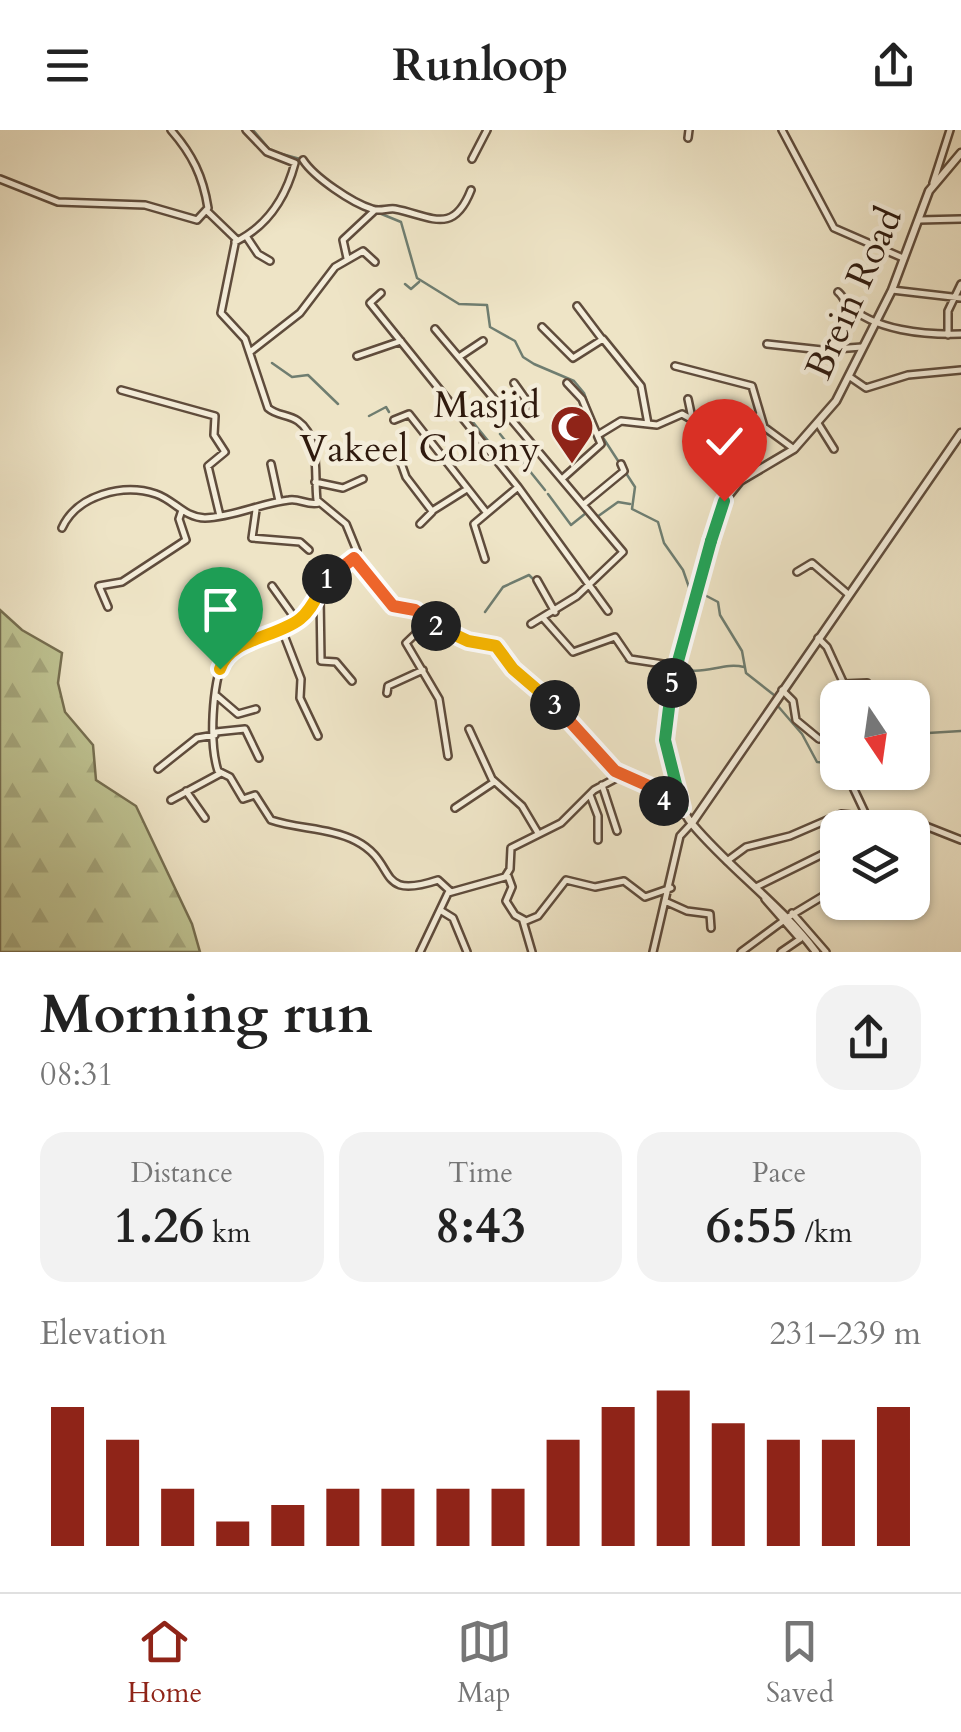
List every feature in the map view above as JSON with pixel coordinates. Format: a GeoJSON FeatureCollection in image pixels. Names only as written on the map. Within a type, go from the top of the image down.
{"type":"FeatureCollection","features":[{"type":"Feature","properties":{"kind":"street"},"geometry":{"type":"LineString","coordinates":[[170,130],[199,170],[207,211],[232,232],[235,242],[220,310],[245,339],[268,408],[295,419],[311,436],[318,503]]}},
{"type":"Feature","properties":{"kind":"street"},"geometry":{"type":"LineString","coordinates":[[235,242],[246,236],[288,191],[295,163],[267,152],[246,130]]}},
{"type":"Feature","properties":{"kind":"street"},"geometry":{"type":"LineString","coordinates":[[472,159],[487,130]]}},
{"type":"Feature","properties":{"kind":"street"},"geometry":{"type":"LineString","coordinates":[[688,138],[689,130]]}},
{"type":"Feature","properties":{"kind":"street"},"geometry":{"type":"LineString","coordinates":[[782,130],[834,228],[903,258]]}},
{"type":"Feature","properties":{"kind":"street"},"geometry":{"type":"LineString","coordinates":[[934,184],[950,130]]}},
{"type":"Feature","properties":{"kind":"street","name":"Brein Road"},"geometry":{"type":"LineString","coordinates":[[728,494],[740,481],[794,449],[818,425],[850,377],[878,321],[934,184],[961,153]]}},
{"type":"Feature","properties":{"kind":"street"},"geometry":{"type":"LineString","coordinates":[[303,160],[374,212]]}},
{"type":"Feature","properties":{"kind":"street"},"geometry":{"type":"LineString","coordinates":[[0,179],[67,204],[145,205],[190,220],[207,211]]}},
{"type":"Feature","properties":{"kind":"street"},"geometry":{"type":"LineString","coordinates":[[347,258],[343,240],[374,212],[396,210],[425,219],[450,218],[463,208],[471,190]]}},
{"type":"Feature","properties":{"kind":"street"},"geometry":{"type":"LineString","coordinates":[[919,220],[961,219]]}},
{"type":"Feature","properties":{"kind":"street"},"geometry":{"type":"LineString","coordinates":[[246,236],[258,254],[270,261]]}},
{"type":"Feature","properties":{"kind":"street"},"geometry":{"type":"LineString","coordinates":[[250,352],[300,313],[347,258],[366,252],[375,262]]}},
{"type":"Feature","properties":{"kind":"street"},"geometry":{"type":"LineString","coordinates":[[948,335],[947,316],[961,284]]}},
{"type":"Feature","properties":{"kind":"street"},"geometry":{"type":"LineString","coordinates":[[892,290],[958,298]]}},
{"type":"Feature","properties":{"kind":"street"},"geometry":{"type":"LineString","coordinates":[[838,292],[848,304],[878,321],[920,336],[961,334]]}},
{"type":"Feature","properties":{"kind":"street"},"geometry":{"type":"LineString","coordinates":[[382,293],[370,302],[518,487],[608,611]]}},
{"type":"Feature","properties":{"kind":"street"},"geometry":{"type":"LineString","coordinates":[[576,306],[641,386],[648,424]]}},
{"type":"Feature","properties":{"kind":"street"},"geometry":{"type":"LineString","coordinates":[[542,327],[574,358],[602,339]]}},
{"type":"Feature","properties":{"kind":"street"},"geometry":{"type":"LineString","coordinates":[[436,329],[623,552],[590,586],[531,624]]}},
{"type":"Feature","properties":{"kind":"street"},"geometry":{"type":"LineString","coordinates":[[357,356],[402,340]]}},
{"type":"Feature","properties":{"kind":"street"},"geometry":{"type":"LineString","coordinates":[[459,357],[483,341]]}},
{"type":"Feature","properties":{"kind":"street"},"geometry":{"type":"LineString","coordinates":[[768,344],[822,350],[865,347]]}},
{"type":"Feature","properties":{"kind":"street"},"geometry":{"type":"LineString","coordinates":[[675,366],[750,384],[766,429],[794,449]]}},
{"type":"Feature","properties":{"kind":"street"},"geometry":{"type":"LineString","coordinates":[[850,377],[866,388],[908,374],[961,370]]}},
{"type":"Feature","properties":{"kind":"street"},"geometry":{"type":"LineString","coordinates":[[510,417],[529,404],[514,383]]}},
{"type":"Feature","properties":{"kind":"street"},"geometry":{"type":"LineString","coordinates":[[563,478],[599,447],[600,434],[582,399],[567,383]]}},
{"type":"Feature","properties":{"kind":"street"},"geometry":{"type":"LineString","coordinates":[[121,390],[215,416],[214,435],[224,452],[208,466],[220,516]]}},
{"type":"Feature","properties":{"kind":"street"},"geometry":{"type":"LineString","coordinates":[[688,400],[693,421]]}},
{"type":"Feature","properties":{"kind":"street"},"geometry":{"type":"LineString","coordinates":[[394,420],[408,413],[486,512]]}},
{"type":"Feature","properties":{"kind":"street"},"geometry":{"type":"LineString","coordinates":[[600,434],[621,421],[662,424],[682,414],[715,430],[747,424],[760,415]]}},
{"type":"Feature","properties":{"kind":"street"},"geometry":{"type":"LineString","coordinates":[[747,424],[736,446],[728,494],[676,666],[665,740],[682,808],[692,823],[826,952]]}},
{"type":"Feature","properties":{"kind":"street"},"geometry":{"type":"LineString","coordinates":[[818,425],[834,449]]}},
{"type":"Feature","properties":{"kind":"street"},"geometry":{"type":"LineString","coordinates":[[653,952],[680,836],[961,432]]}},
{"type":"Feature","properties":{"kind":"street"},"geometry":{"type":"LineString","coordinates":[[401,463],[406,477],[433,511]]}},
{"type":"Feature","properties":{"kind":"street"},"geometry":{"type":"LineString","coordinates":[[271,464],[279,502]]}},
{"type":"Feature","properties":{"kind":"street"},"geometry":{"type":"LineString","coordinates":[[584,504],[621,470]]}},
{"type":"Feature","properties":{"kind":"street"},"geometry":{"type":"LineString","coordinates":[[315,482],[343,488],[363,479]]}},
{"type":"Feature","properties":{"kind":"street"},"geometry":{"type":"LineString","coordinates":[[485,559],[473,526],[518,487]]}},
{"type":"Feature","properties":{"kind":"street"},"geometry":{"type":"LineString","coordinates":[[420,524],[466,490]]}},
{"type":"Feature","properties":{"kind":"street"},"geometry":{"type":"LineString","coordinates":[[62,528],[70,512],[105,494],[152,493],[200,518],[256,510],[279,502],[318,503],[349,529],[356,550],[354,558],[335,569],[296,622],[250,640],[224,658],[211,714],[216,734],[211,750],[221,773],[230,777],[243,799],[255,796],[272,820],[354,840],[401,886],[419,889],[438,880],[450,891]]}},
{"type":"Feature","properties":{"kind":"street"},"geometry":{"type":"LineString","coordinates":[[108,607],[99,586],[126,580],[186,540],[179,518],[182,510]]}},
{"type":"Feature","properties":{"kind":"street"},"geometry":{"type":"LineString","coordinates":[[256,510],[252,538],[298,542],[309,550]]}},
{"type":"Feature","properties":{"kind":"street"},"geometry":{"type":"LineString","coordinates":[[354,558],[393,606],[415,610],[464,640],[496,646],[513,669],[542,692],[622,775],[651,787],[671,806],[682,808]]}},
{"type":"Feature","properties":{"kind":"street"},"geometry":{"type":"LineString","coordinates":[[796,572],[812,564],[848,594]]}},
{"type":"Feature","properties":{"kind":"street"},"geometry":{"type":"LineString","coordinates":[[537,580],[555,612]]}},
{"type":"Feature","properties":{"kind":"street"},"geometry":{"type":"LineString","coordinates":[[272,586],[296,622]]}},
{"type":"Feature","properties":{"kind":"street"},"geometry":{"type":"LineString","coordinates":[[319,593],[321,661],[336,662],[352,681]]}},
{"type":"Feature","properties":{"kind":"street"},"geometry":{"type":"LineString","coordinates":[[544,619],[573,652],[615,636],[630,659],[676,666]]}},
{"type":"Feature","properties":{"kind":"street"},"geometry":{"type":"LineString","coordinates":[[429,621],[406,642],[442,706],[448,756]]}},
{"type":"Feature","properties":{"kind":"street"},"geometry":{"type":"LineString","coordinates":[[282,630],[301,681],[300,696],[318,736]]}},
{"type":"Feature","properties":{"kind":"street"},"geometry":{"type":"LineString","coordinates":[[818,638],[827,647],[842,680]]}},
{"type":"Feature","properties":{"kind":"street"},"geometry":{"type":"LineString","coordinates":[[386,693],[388,686],[422,670]]}},
{"type":"Feature","properties":{"kind":"street"},"geometry":{"type":"LineString","coordinates":[[782,690],[793,701],[796,720],[819,739]]}},
{"type":"Feature","properties":{"kind":"street"},"geometry":{"type":"LineString","coordinates":[[217,696],[238,714],[256,708]]}},
{"type":"Feature","properties":{"kind":"street"},"geometry":{"type":"LineString","coordinates":[[469,729],[494,782],[518,802],[538,834]]}},
{"type":"Feature","properties":{"kind":"street"},"geometry":{"type":"LineString","coordinates":[[158,770],[198,738],[244,730],[258,758]]}},
{"type":"Feature","properties":{"kind":"street"},"geometry":{"type":"LineString","coordinates":[[171,800],[221,773]]}},
{"type":"Feature","properties":{"kind":"street"},"geometry":{"type":"LineString","coordinates":[[532,952],[522,921],[506,901],[512,887],[508,876],[511,848],[568,818],[590,795],[622,775]]}},
{"type":"Feature","properties":{"kind":"street"},"geometry":{"type":"LineString","coordinates":[[455,808],[494,782]]}},
{"type":"Feature","properties":{"kind":"street"},"geometry":{"type":"LineString","coordinates":[[602,786],[617,832]]}},
{"type":"Feature","properties":{"kind":"street"},"geometry":{"type":"LineString","coordinates":[[186,792],[205,818]]}},
{"type":"Feature","properties":{"kind":"street"},"geometry":{"type":"LineString","coordinates":[[590,795],[598,816],[598,840]]}},
{"type":"Feature","properties":{"kind":"street"},"geometry":{"type":"LineString","coordinates":[[727,860],[746,847],[790,836],[820,823]]}},
{"type":"Feature","properties":{"kind":"street"},"geometry":{"type":"LineString","coordinates":[[930,828],[961,840]]}},
{"type":"Feature","properties":{"kind":"street"},"geometry":{"type":"LineString","coordinates":[[756,887],[820,855]]}},
{"type":"Feature","properties":{"kind":"street"},"geometry":{"type":"LineString","coordinates":[[420,952],[450,891],[508,876]]}},
{"type":"Feature","properties":{"kind":"street"},"geometry":{"type":"LineString","coordinates":[[522,921],[538,916],[566,880],[594,888],[622,881],[645,896],[670,888]]}},
{"type":"Feature","properties":{"kind":"street"},"geometry":{"type":"LineString","coordinates":[[741,952],[820,897]]}},
{"type":"Feature","properties":{"kind":"street"},"geometry":{"type":"LineString","coordinates":[[667,902],[688,912],[710,914],[711,928]]}},
{"type":"Feature","properties":{"kind":"street"},"geometry":{"type":"LineString","coordinates":[[440,910],[453,918],[468,952]]}},
{"type":"Feature","properties":{"kind":"street"},"geometry":{"type":"LineString","coordinates":[[781,952],[800,939],[787,918]]}},
{"type":"Feature","properties":{"kind":"street"},"geometry":{"type":"LineString","coordinates":[[787,918],[816,952]]}},
{"type":"Feature","properties":{"kind":"green space"},"geometry":{"type":"Polygon","coordinates":[[[0,610],[22,630],[62,653],[58,683],[65,712],[93,745],[96,780],[136,806],[192,924],[200,952],[0,952],[0,610]]]}},
{"type":"Feature","properties":{"kind":"waterway"},"geometry":{"type":"LineString","coordinates":[[253,130],[271,151],[300,159]]}},
{"type":"Feature","properties":{"kind":"waterway"},"geometry":{"type":"LineString","coordinates":[[379,213],[401,222],[417,278],[459,304],[487,305],[490,327],[515,341],[523,357],[574,381],[584,393],[594,422]]}},
{"type":"Feature","properties":{"kind":"waterway"},"geometry":{"type":"LineString","coordinates":[[405,284],[411,289],[419,282]]}},
{"type":"Feature","properties":{"kind":"waterway"},"geometry":{"type":"LineString","coordinates":[[272,363],[292,377],[308,375],[338,404]]}},
{"type":"Feature","properties":{"kind":"waterway"},"geometry":{"type":"LineString","coordinates":[[369,416],[386,407],[389,412]]}},
{"type":"Feature","properties":{"kind":"waterway"},"geometry":{"type":"LineString","coordinates":[[472,421],[489,442]]}},
{"type":"Feature","properties":{"kind":"waterway"},"geometry":{"type":"LineString","coordinates":[[600,433],[635,487],[632,509],[658,522],[664,543],[683,570],[691,593]]}},
{"type":"Feature","properties":{"kind":"waterway"},"geometry":{"type":"LineString","coordinates":[[500,434],[545,490]]}},
{"type":"Feature","properties":{"kind":"waterway"},"geometry":{"type":"LineString","coordinates":[[548,494],[571,525],[586,513]]}},
{"type":"Feature","properties":{"kind":"waterway"},"geometry":{"type":"LineString","coordinates":[[591,510],[597,517],[618,502],[630,504]]}},
{"type":"Feature","properties":{"kind":"waterway"},"geometry":{"type":"LineString","coordinates":[[485,612],[503,587],[529,575],[535,581]]}},
{"type":"Feature","properties":{"kind":"waterway"},"geometry":{"type":"LineString","coordinates":[[699,592],[718,602],[720,615],[742,651],[746,673],[774,695]]}},
{"type":"Feature","properties":{"kind":"waterway"},"geometry":{"type":"LineString","coordinates":[[626,661],[643,664]]}},
{"type":"Feature","properties":{"kind":"waterway"},"geometry":{"type":"LineString","coordinates":[[687,670],[744,667]]}},
{"type":"Feature","properties":{"kind":"waterway"},"geometry":{"type":"LineString","coordinates":[[777,705],[820,762]]}},
{"type":"Feature","properties":{"kind":"waterway"},"geometry":{"type":"LineString","coordinates":[[930,733],[961,731]]}},
{"type":"Feature","properties":{"kind":"place","name":"Masjid Vakeel Colony"},"geometry":{"type":"Point","coordinates":[572,465]}},
{"type":"Feature","properties":{"kind":"route"},"geometry":{"type":"LineString","coordinates":[[220,669],[226,656],[248,642],[296,622],[307,612],[330,574],[354,558],[396,608],[415,610],[464,640],[496,646],[513,669],[542,692],[615,771],[651,787],[671,806],[682,808],[668,762],[667,710],[724,501]]}}]}
